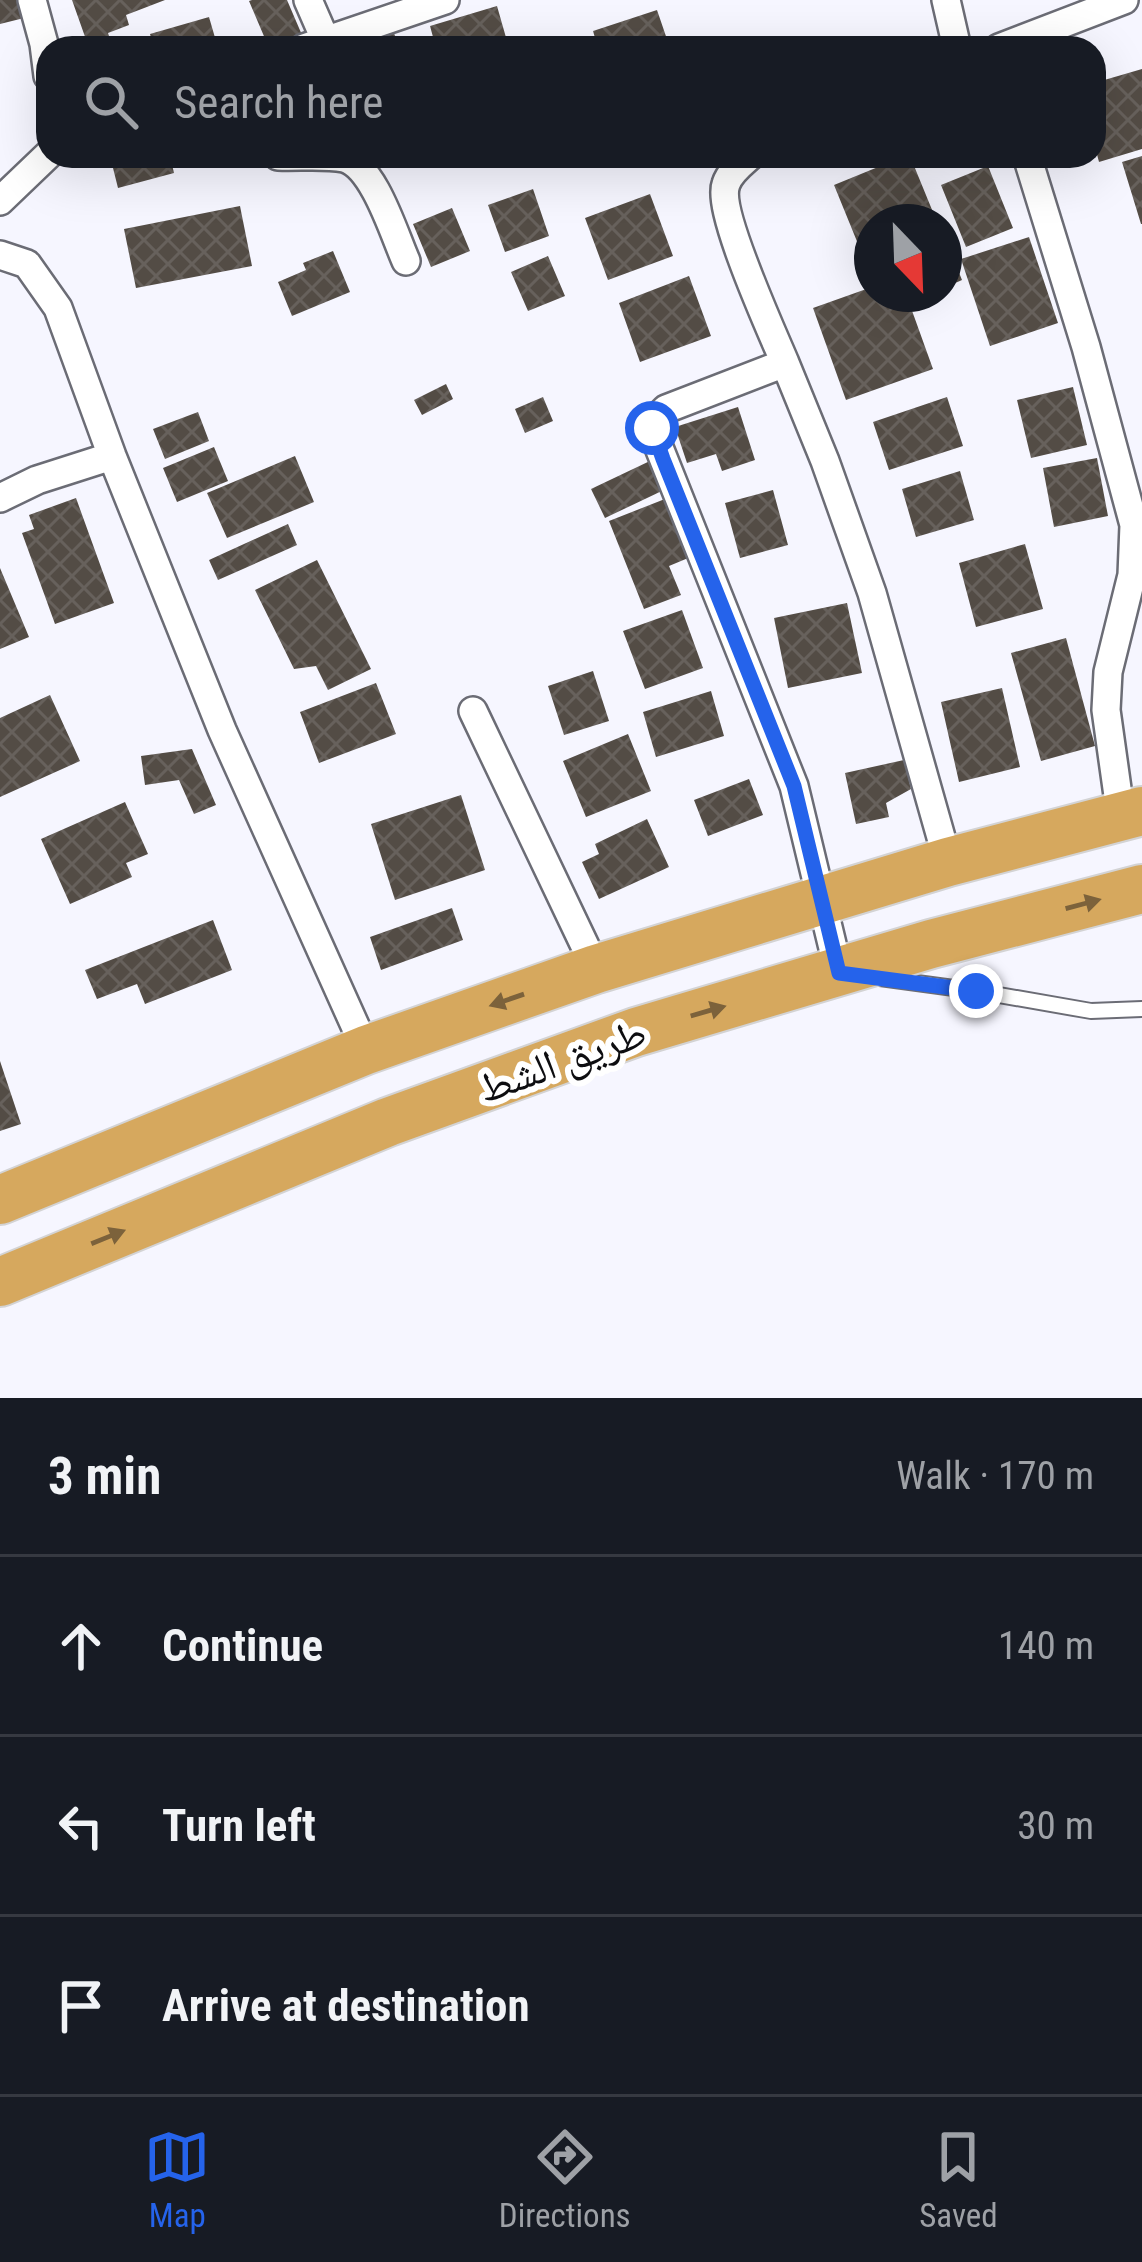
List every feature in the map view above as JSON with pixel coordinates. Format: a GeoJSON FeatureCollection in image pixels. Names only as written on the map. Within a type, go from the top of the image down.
{"type":"FeatureCollection","features":[{"type":"Feature","properties":{"kind":"highway","name":"طريق الشط"},"geometry":{"type":"LineString","coordinates":[[0,1201],[366,1049],[596,969],[948,862],[1131,814]]}},
{"type":"Feature","properties":{"kind":"highway","name":"طريق الشط"},"geometry":{"type":"LineString","coordinates":[[0,1282],[411,1114],[636,1032],[931,944],[1142,889]]}},
{"type":"Feature","properties":{"kind":"street"},"geometry":{"type":"LineString","coordinates":[[32,0],[42,36]]}},
{"type":"Feature","properties":{"kind":"street"},"geometry":{"type":"LineString","coordinates":[[308,0],[314,36]]}},
{"type":"Feature","properties":{"kind":"street"},"geometry":{"type":"LineString","coordinates":[[339,36],[445,0]]}},
{"type":"Feature","properties":{"kind":"street"},"geometry":{"type":"LineString","coordinates":[[946,0],[954,36]]}},
{"type":"Feature","properties":{"kind":"street"},"geometry":{"type":"LineString","coordinates":[[1031,36],[1124,0]]}},
{"type":"Feature","properties":{"kind":"street"},"geometry":{"type":"LineString","coordinates":[[0,201],[36,166]]}},
{"type":"Feature","properties":{"kind":"street"},"geometry":{"type":"LineString","coordinates":[[360,168],[372,184],[406,261]]}},
{"type":"Feature","properties":{"kind":"street"},"geometry":{"type":"LineString","coordinates":[[737,168],[726,182],[724,194],[742,258],[825,461],[872,593],[948,862]]}},
{"type":"Feature","properties":{"kind":"street"},"geometry":{"type":"LineString","coordinates":[[1031,168],[1134,525],[1132,574],[1108,672],[1106,710],[1131,814]]}},
{"type":"Feature","properties":{"kind":"street"},"geometry":{"type":"LineString","coordinates":[[0,255],[27,264],[58,308],[222,730],[366,1049]]}},
{"type":"Feature","properties":{"kind":"street"},"geometry":{"type":"LineString","coordinates":[[785,363],[666,409],[656,416],[652,428],[794,786],[839,973]]}},
{"type":"Feature","properties":{"kind":"street"},"geometry":{"type":"LineString","coordinates":[[0,498],[37,480],[112,456]]}},
{"type":"Feature","properties":{"kind":"street"},"geometry":{"type":"LineString","coordinates":[[473,711],[596,969]]}},
{"type":"Feature","properties":{"kind":"lane"},"geometry":{"type":"LineString","coordinates":[[839,973],[1091,1011],[1142,1010]]}},
{"type":"Feature","properties":{"kind":"building"},"geometry":{"type":"Polygon","coordinates":[[[0,0],[24,0],[28,17],[0,24],[0,0]]]}},
{"type":"Feature","properties":{"kind":"building"},"geometry":{"type":"Polygon","coordinates":[[[72,0],[165,0],[126,15],[129,25],[109,36],[85,36],[72,0]]]}},
{"type":"Feature","properties":{"kind":"building"},"geometry":{"type":"Polygon","coordinates":[[[287,0],[302,35],[264,36],[249,1],[287,0]]]}},
{"type":"Feature","properties":{"kind":"building"},"geometry":{"type":"Polygon","coordinates":[[[497,6],[506,36],[433,36],[430,26],[497,6]]]}},
{"type":"Feature","properties":{"kind":"building"},"geometry":{"type":"Polygon","coordinates":[[[657,10],[666,36],[594,36],[593,31],[657,10]]]}},
{"type":"Feature","properties":{"kind":"building"},"geometry":{"type":"Polygon","coordinates":[[[209,17],[215,36],[151,36],[209,17]]]}},
{"type":"Feature","properties":{"kind":"building"},"geometry":{"type":"Polygon","coordinates":[[[391,26],[395,36],[366,36],[391,26]]]}},
{"type":"Feature","properties":{"kind":"building"},"geometry":{"type":"Polygon","coordinates":[[[1142,69],[1142,149],[1106,160],[1106,80],[1142,69]]]}},
{"type":"Feature","properties":{"kind":"building"},"geometry":{"type":"Polygon","coordinates":[[[1142,156],[1142,224],[1141,224],[1122,162],[1142,156]]]}},
{"type":"Feature","properties":{"kind":"building"},"geometry":{"type":"Polygon","coordinates":[[[113,168],[173,168],[174,173],[118,188],[113,168]]]}},
{"type":"Feature","properties":{"kind":"building"},"geometry":{"type":"Polygon","coordinates":[[[876,168],[915,168],[930,204],[854,204],[854,234],[834,185],[876,168]]]}},
{"type":"Feature","properties":{"kind":"building"},"geometry":{"type":"Polygon","coordinates":[[[989,168],[1013,228],[966,247],[962,204],[949,204],[941,185],[989,168]]]}},
{"type":"Feature","properties":{"kind":"building"},"geometry":{"type":"Polygon","coordinates":[[[533,189],[549,236],[505,252],[488,205],[533,189]]]}},
{"type":"Feature","properties":{"kind":"building"},"geometry":{"type":"Polygon","coordinates":[[[650,194],[673,256],[608,280],[585,218],[650,194]]]}},
{"type":"Feature","properties":{"kind":"building"},"geometry":{"type":"Polygon","coordinates":[[[240,206],[252,266],[136,288],[124,229],[240,206]]]}},
{"type":"Feature","properties":{"kind":"building"},"geometry":{"type":"Polygon","coordinates":[[[452,208],[470,251],[431,267],[413,224],[452,208]]]}},
{"type":"Feature","properties":{"kind":"building"},"geometry":{"type":"Polygon","coordinates":[[[1029,237],[1058,323],[990,346],[962,259],[1029,237]]]}},
{"type":"Feature","properties":{"kind":"building"},"geometry":{"type":"Polygon","coordinates":[[[333,251],[350,292],[292,316],[278,282],[306,270],[303,263],[333,251]]]}},
{"type":"Feature","properties":{"kind":"building"},"geometry":{"type":"Polygon","coordinates":[[[548,256],[565,296],[528,311],[511,272],[548,256]]]}},
{"type":"Feature","properties":{"kind":"building"},"geometry":{"type":"Polygon","coordinates":[[[689,276],[711,336],[640,362],[619,303],[689,276]]]}},
{"type":"Feature","properties":{"kind":"building"},"geometry":{"type":"Polygon","coordinates":[[[854,293],[854,312],[912,312],[933,369],[846,400],[813,308],[854,293]]]}},
{"type":"Feature","properties":{"kind":"building"},"geometry":{"type":"Polygon","coordinates":[[[446,384],[453,399],[422,415],[414,400],[446,384]]]}},
{"type":"Feature","properties":{"kind":"building"},"geometry":{"type":"Polygon","coordinates":[[[1073,387],[1087,445],[1031,458],[1017,400],[1073,387]]]}},
{"type":"Feature","properties":{"kind":"building"},"geometry":{"type":"Polygon","coordinates":[[[543,397],[553,421],[525,433],[515,409],[543,397]]]}},
{"type":"Feature","properties":{"kind":"building"},"geometry":{"type":"Polygon","coordinates":[[[947,397],[963,446],[889,470],[873,422],[947,397]]]}},
{"type":"Feature","properties":{"kind":"building"},"geometry":{"type":"Polygon","coordinates":[[[738,407],[755,460],[722,471],[716,454],[687,463],[675,427],[738,407]]]}},
{"type":"Feature","properties":{"kind":"building"},"geometry":{"type":"Polygon","coordinates":[[[198,412],[209,441],[165,459],[153,429],[198,412]]]}},
{"type":"Feature","properties":{"kind":"building"},"geometry":{"type":"Polygon","coordinates":[[[214,447],[228,481],[177,502],[163,468],[214,447]]]}},
{"type":"Feature","properties":{"kind":"building"},"geometry":{"type":"Polygon","coordinates":[[[295,456],[314,502],[227,538],[207,493],[295,456]]]}},
{"type":"Feature","properties":{"kind":"building"},"geometry":{"type":"Polygon","coordinates":[[[1097,458],[1108,516],[1054,527],[1043,468],[1097,458]]]}},
{"type":"Feature","properties":{"kind":"building"},"geometry":{"type":"Polygon","coordinates":[[[652,460],[666,489],[605,518],[591,489],[652,460]]]}},
{"type":"Feature","properties":{"kind":"building"},"geometry":{"type":"Polygon","coordinates":[[[960,471],[974,520],[916,537],[902,489],[960,471]]]}},
{"type":"Feature","properties":{"kind":"building"},"geometry":{"type":"Polygon","coordinates":[[[773,490],[788,545],[740,558],[725,503],[773,490]]]}},
{"type":"Feature","properties":{"kind":"building"},"geometry":{"type":"Polygon","coordinates":[[[670,497],[693,556],[669,566],[681,595],[644,609],[609,521],[670,497]]]}},
{"type":"Feature","properties":{"kind":"building"},"geometry":{"type":"Polygon","coordinates":[[[76,498],[114,603],[55,624],[22,533],[34,529],[29,515],[76,498]]]}},
{"type":"Feature","properties":{"kind":"building"},"geometry":{"type":"Polygon","coordinates":[[[288,524],[297,545],[218,580],[209,560],[288,524]]]}},
{"type":"Feature","properties":{"kind":"building"},"geometry":{"type":"Polygon","coordinates":[[[1025,544],[1043,609],[976,627],[959,563],[1025,544]]]}},
{"type":"Feature","properties":{"kind":"building"},"geometry":{"type":"Polygon","coordinates":[[[317,560],[371,669],[328,690],[316,666],[294,669],[255,590],[317,560]]]}},
{"type":"Feature","properties":{"kind":"building"},"geometry":{"type":"Polygon","coordinates":[[[0,568],[29,637],[0,649],[0,568]]]}},
{"type":"Feature","properties":{"kind":"building"},"geometry":{"type":"Polygon","coordinates":[[[847,603],[862,673],[788,688],[774,618],[847,603]]]}},
{"type":"Feature","properties":{"kind":"building"},"geometry":{"type":"Polygon","coordinates":[[[682,610],[703,668],[645,689],[623,631],[682,610]]]}},
{"type":"Feature","properties":{"kind":"building"},"geometry":{"type":"Polygon","coordinates":[[[1066,638],[1095,746],[1041,761],[1011,653],[1066,638]]]}},
{"type":"Feature","properties":{"kind":"building"},"geometry":{"type":"Polygon","coordinates":[[[593,671],[609,721],[564,735],[548,686],[593,671]]]}},
{"type":"Feature","properties":{"kind":"building"},"geometry":{"type":"Polygon","coordinates":[[[376,683],[396,734],[319,763],[300,712],[376,683]]]}},
{"type":"Feature","properties":{"kind":"building"},"geometry":{"type":"Polygon","coordinates":[[[1002,688],[1020,767],[959,782],[941,702],[1002,688]]]}},
{"type":"Feature","properties":{"kind":"building"},"geometry":{"type":"Polygon","coordinates":[[[711,691],[724,736],[656,757],[643,712],[711,691]]]}},
{"type":"Feature","properties":{"kind":"building"},"geometry":{"type":"Polygon","coordinates":[[[50,695],[80,761],[0,797],[0,718],[50,695]]]}},
{"type":"Feature","properties":{"kind":"building"},"geometry":{"type":"Polygon","coordinates":[[[628,734],[651,791],[586,817],[563,761],[628,734]]]}},
{"type":"Feature","properties":{"kind":"building"},"geometry":{"type":"Polygon","coordinates":[[[192,749],[216,805],[194,814],[179,780],[145,785],[141,756],[192,749]]]}},
{"type":"Feature","properties":{"kind":"building"},"geometry":{"type":"Polygon","coordinates":[[[904,760],[911,789],[886,803],[889,817],[856,824],[845,773],[904,760]]]}},
{"type":"Feature","properties":{"kind":"building"},"geometry":{"type":"Polygon","coordinates":[[[749,779],[763,815],[708,836],[694,800],[749,779]]]}},
{"type":"Feature","properties":{"kind":"building"},"geometry":{"type":"Polygon","coordinates":[[[461,795],[485,870],[395,900],[371,824],[461,795]]]}},
{"type":"Feature","properties":{"kind":"building"},"geometry":{"type":"Polygon","coordinates":[[[125,802],[148,854],[126,863],[132,877],[70,904],[41,839],[125,802]]]}},
{"type":"Feature","properties":{"kind":"building"},"geometry":{"type":"Polygon","coordinates":[[[647,819],[669,867],[599,899],[582,862],[599,854],[595,844],[647,819]]]}},
{"type":"Feature","properties":{"kind":"building"},"geometry":{"type":"Polygon","coordinates":[[[452,908],[463,940],[381,970],[370,937],[452,908]]]}},
{"type":"Feature","properties":{"kind":"building"},"geometry":{"type":"Polygon","coordinates":[[[213,920],[232,970],[145,1004],[137,984],[97,999],[85,970],[213,920]]]}},
{"type":"Feature","properties":{"kind":"building"},"geometry":{"type":"Polygon","coordinates":[[[0,1061],[21,1124],[0,1131],[0,1061]]]}},
{"type":"Feature","properties":{"kind":"route"},"geometry":{"type":"LineString","coordinates":[[652,428],[794,786],[839,973],[976,991]]}}]}
